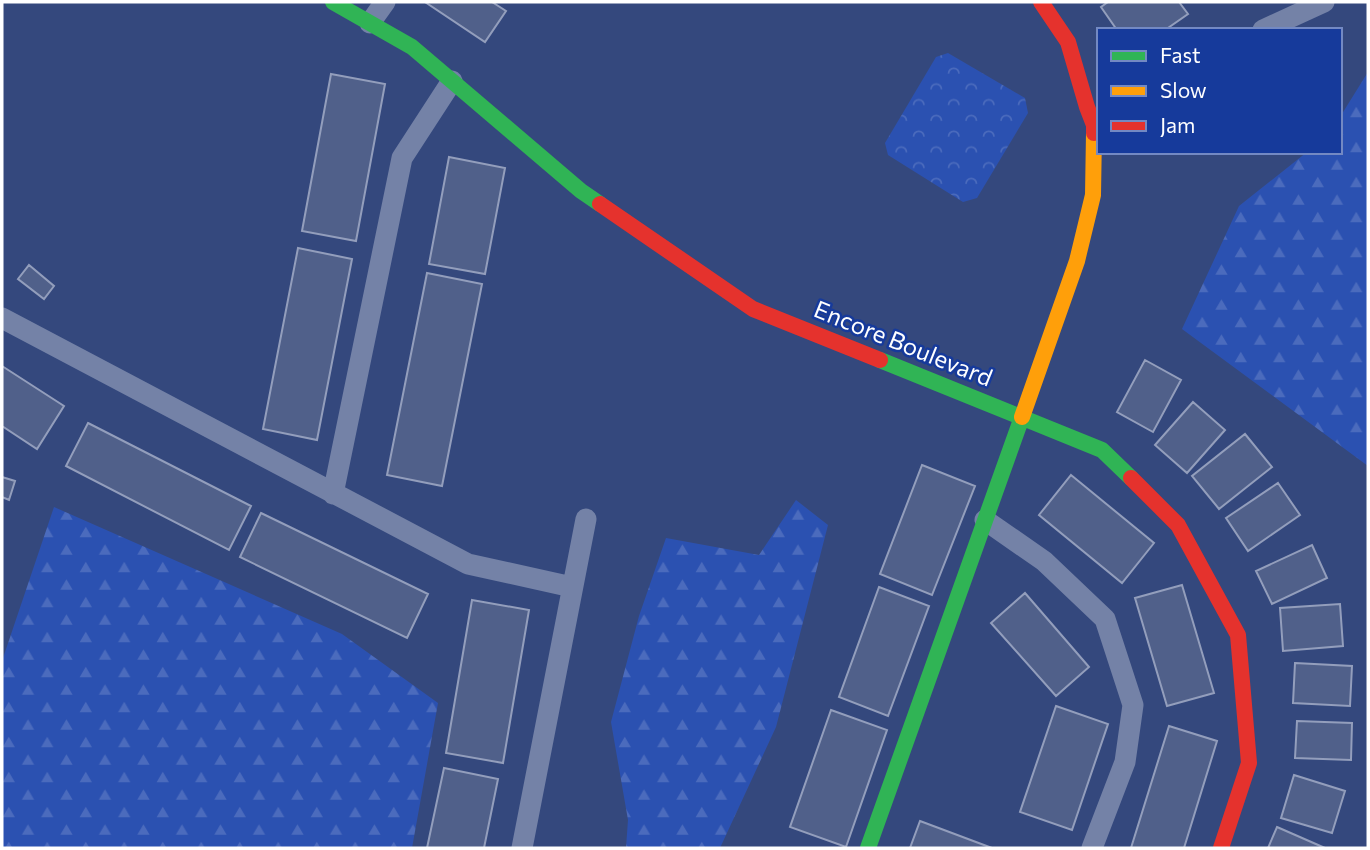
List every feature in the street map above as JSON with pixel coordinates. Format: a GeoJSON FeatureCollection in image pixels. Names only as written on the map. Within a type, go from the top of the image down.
{"type":"FeatureCollection","features":[{"type":"Feature","properties":{"kind":"street","name":"Encore Boulevard"},"geometry":{"type":"LineString","coordinates":[[333,2],[412,47],[581,191],[752,309],[1102,450],[1178,526],[1238,635],[1249,763],[1221,848]]}},
{"type":"Feature","properties":{"kind":"street"},"geometry":{"type":"LineString","coordinates":[[370,23],[385,2]]}},
{"type":"Feature","properties":{"kind":"street"},"geometry":{"type":"LineString","coordinates":[[868,848],[1077,261],[1093,195],[1093,104],[1068,43],[1041,2]]}},
{"type":"Feature","properties":{"kind":"street"},"geometry":{"type":"LineString","coordinates":[[1267,28],[1324,2]]}},
{"type":"Feature","properties":{"kind":"street"},"geometry":{"type":"LineString","coordinates":[[333,494],[402,158],[452,81]]}},
{"type":"Feature","properties":{"kind":"street"},"geometry":{"type":"LineString","coordinates":[[2,318],[468,564],[572,587]]}},
{"type":"Feature","properties":{"kind":"street"},"geometry":{"type":"LineString","coordinates":[[522,848],[586,519]]}},
{"type":"Feature","properties":{"kind":"street"},"geometry":{"type":"LineString","coordinates":[[985,520],[1044,561],[1105,619],[1133,705],[1125,762],[1091,848]]}},
{"type":"Feature","properties":{"kind":"green space"},"geometry":{"type":"Polygon","coordinates":[[[948,53],[1025,98],[1028,113],[977,198],[963,202],[888,155],[885,143],[936,57],[948,53]]]}},
{"type":"Feature","properties":{"kind":"green space"},"geometry":{"type":"Polygon","coordinates":[[[1368,72],[1368,466],[1182,329],[1239,206],[1304,154],[1342,154],[1342,114],[1368,72]]]}},
{"type":"Feature","properties":{"kind":"green space"},"geometry":{"type":"Polygon","coordinates":[[[796,500],[828,525],[776,727],[720,848],[626,848],[628,820],[611,722],[639,616],[666,538],[759,555],[796,500]]]}},
{"type":"Feature","properties":{"kind":"green space"},"geometry":{"type":"Polygon","coordinates":[[[54,507],[342,634],[438,703],[412,848],[2,848],[2,661],[54,507]]]}},
{"type":"Feature","properties":{"kind":"building"},"geometry":{"type":"Polygon","coordinates":[[[425,2],[492,2],[506,11],[485,42],[425,2]]]}},
{"type":"Feature","properties":{"kind":"building"},"geometry":{"type":"Polygon","coordinates":[[[1108,2],[1179,2],[1188,14],[1168,28],[1116,28],[1101,7],[1108,2]]]}},
{"type":"Feature","properties":{"kind":"building"},"geometry":{"type":"Polygon","coordinates":[[[331,74],[385,84],[356,241],[302,231],[331,74]]]}},
{"type":"Feature","properties":{"kind":"building"},"geometry":{"type":"Polygon","coordinates":[[[449,157],[505,168],[485,274],[429,264],[449,157]]]}},
{"type":"Feature","properties":{"kind":"building"},"geometry":{"type":"Polygon","coordinates":[[[298,248],[352,259],[317,440],[263,429],[298,248]]]}},
{"type":"Feature","properties":{"kind":"building"},"geometry":{"type":"Polygon","coordinates":[[[29,265],[54,286],[44,299],[18,279],[29,265]]]}},
{"type":"Feature","properties":{"kind":"building"},"geometry":{"type":"Polygon","coordinates":[[[427,273],[482,284],[442,486],[387,475],[427,273]]]}},
{"type":"Feature","properties":{"kind":"building"},"geometry":{"type":"Polygon","coordinates":[[[1145,360],[1181,380],[1153,432],[1117,412],[1145,360]]]}},
{"type":"Feature","properties":{"kind":"building"},"geometry":{"type":"Polygon","coordinates":[[[2,366],[64,406],[37,449],[2,426],[2,366]]]}},
{"type":"Feature","properties":{"kind":"building"},"geometry":{"type":"Polygon","coordinates":[[[1193,402],[1225,430],[1187,473],[1155,445],[1193,402]]]}},
{"type":"Feature","properties":{"kind":"building"},"geometry":{"type":"Polygon","coordinates":[[[88,423],[251,506],[229,550],[66,466],[88,423]]]}},
{"type":"Feature","properties":{"kind":"building"},"geometry":{"type":"Polygon","coordinates":[[[1245,434],[1272,467],[1219,509],[1192,476],[1245,434]]]}},
{"type":"Feature","properties":{"kind":"building"},"geometry":{"type":"Polygon","coordinates":[[[922,465],[975,486],[932,595],[880,574],[922,465]]]}},
{"type":"Feature","properties":{"kind":"building"},"geometry":{"type":"Polygon","coordinates":[[[1071,475],[1154,543],[1122,583],[1039,515],[1071,475]]]}},
{"type":"Feature","properties":{"kind":"building"},"geometry":{"type":"Polygon","coordinates":[[[2,477],[15,481],[9,500],[2,497],[2,477]]]}},
{"type":"Feature","properties":{"kind":"building"},"geometry":{"type":"Polygon","coordinates":[[[1278,483],[1300,515],[1248,551],[1226,518],[1278,483]]]}},
{"type":"Feature","properties":{"kind":"building"},"geometry":{"type":"Polygon","coordinates":[[[261,513],[428,594],[407,638],[240,557],[261,513]]]}},
{"type":"Feature","properties":{"kind":"building"},"geometry":{"type":"Polygon","coordinates":[[[1312,545],[1327,578],[1272,604],[1256,571],[1312,545]]]}},
{"type":"Feature","properties":{"kind":"building"},"geometry":{"type":"Polygon","coordinates":[[[1182,585],[1214,693],[1167,706],[1135,598],[1182,585]]]}},
{"type":"Feature","properties":{"kind":"building"},"geometry":{"type":"Polygon","coordinates":[[[879,587],[929,606],[888,716],[839,697],[879,587]]]}},
{"type":"Feature","properties":{"kind":"building"},"geometry":{"type":"Polygon","coordinates":[[[1025,593],[1089,667],[1056,696],[991,623],[1025,593]]]}},
{"type":"Feature","properties":{"kind":"building"},"geometry":{"type":"Polygon","coordinates":[[[472,600],[529,610],[503,763],[446,753],[472,600]]]}},
{"type":"Feature","properties":{"kind":"building"},"geometry":{"type":"Polygon","coordinates":[[[1340,604],[1343,646],[1283,651],[1280,608],[1340,604]]]}},
{"type":"Feature","properties":{"kind":"building"},"geometry":{"type":"Polygon","coordinates":[[[1295,663],[1352,666],[1350,706],[1293,703],[1295,663]]]}},
{"type":"Feature","properties":{"kind":"building"},"geometry":{"type":"Polygon","coordinates":[[[1056,706],[1108,724],[1072,830],[1020,812],[1056,706]]]}},
{"type":"Feature","properties":{"kind":"building"},"geometry":{"type":"Polygon","coordinates":[[[831,710],[887,730],[846,847],[790,827],[831,710]]]}},
{"type":"Feature","properties":{"kind":"building"},"geometry":{"type":"Polygon","coordinates":[[[1297,721],[1352,723],[1351,760],[1295,758],[1297,721]]]}},
{"type":"Feature","properties":{"kind":"building"},"geometry":{"type":"Polygon","coordinates":[[[1169,726],[1217,741],[1184,848],[1131,848],[1169,726]]]}},
{"type":"Feature","properties":{"kind":"building"},"geometry":{"type":"Polygon","coordinates":[[[444,768],[498,779],[484,848],[427,848],[444,768]]]}},
{"type":"Feature","properties":{"kind":"building"},"geometry":{"type":"Polygon","coordinates":[[[1294,775],[1345,791],[1332,833],[1281,818],[1294,775]]]}},
{"type":"Feature","properties":{"kind":"building"},"geometry":{"type":"Polygon","coordinates":[[[920,821],[992,848],[910,848],[920,821]]]}},
{"type":"Feature","properties":{"kind":"building"},"geometry":{"type":"Polygon","coordinates":[[[1277,827],[1325,848],[1268,848],[1277,827]]]}},
{"type":"Feature","properties":{"kind":"traffic: fast"},"geometry":{"type":"LineString","coordinates":[[333,2],[412,47],[581,191],[600,204]]}},
{"type":"Feature","properties":{"kind":"traffic: fast"},"geometry":{"type":"LineString","coordinates":[[880,360],[1102,450],[1131,478]]}},
{"type":"Feature","properties":{"kind":"traffic: fast"},"geometry":{"type":"LineString","coordinates":[[868,848],[1022,417]]}},
{"type":"Feature","properties":{"kind":"traffic: slow"},"geometry":{"type":"LineString","coordinates":[[1022,417],[1077,261],[1093,195],[1094,133]]}},
{"type":"Feature","properties":{"kind":"traffic: jam"},"geometry":{"type":"LineString","coordinates":[[1041,2],[1068,42],[1094,125],[1094,133]]}},
{"type":"Feature","properties":{"kind":"traffic: jam"},"geometry":{"type":"LineString","coordinates":[[600,204],[753,309],[880,360]]}},
{"type":"Feature","properties":{"kind":"traffic: jam"},"geometry":{"type":"LineString","coordinates":[[1131,478],[1178,525],[1238,635],[1249,763],[1221,848]]}}]}
